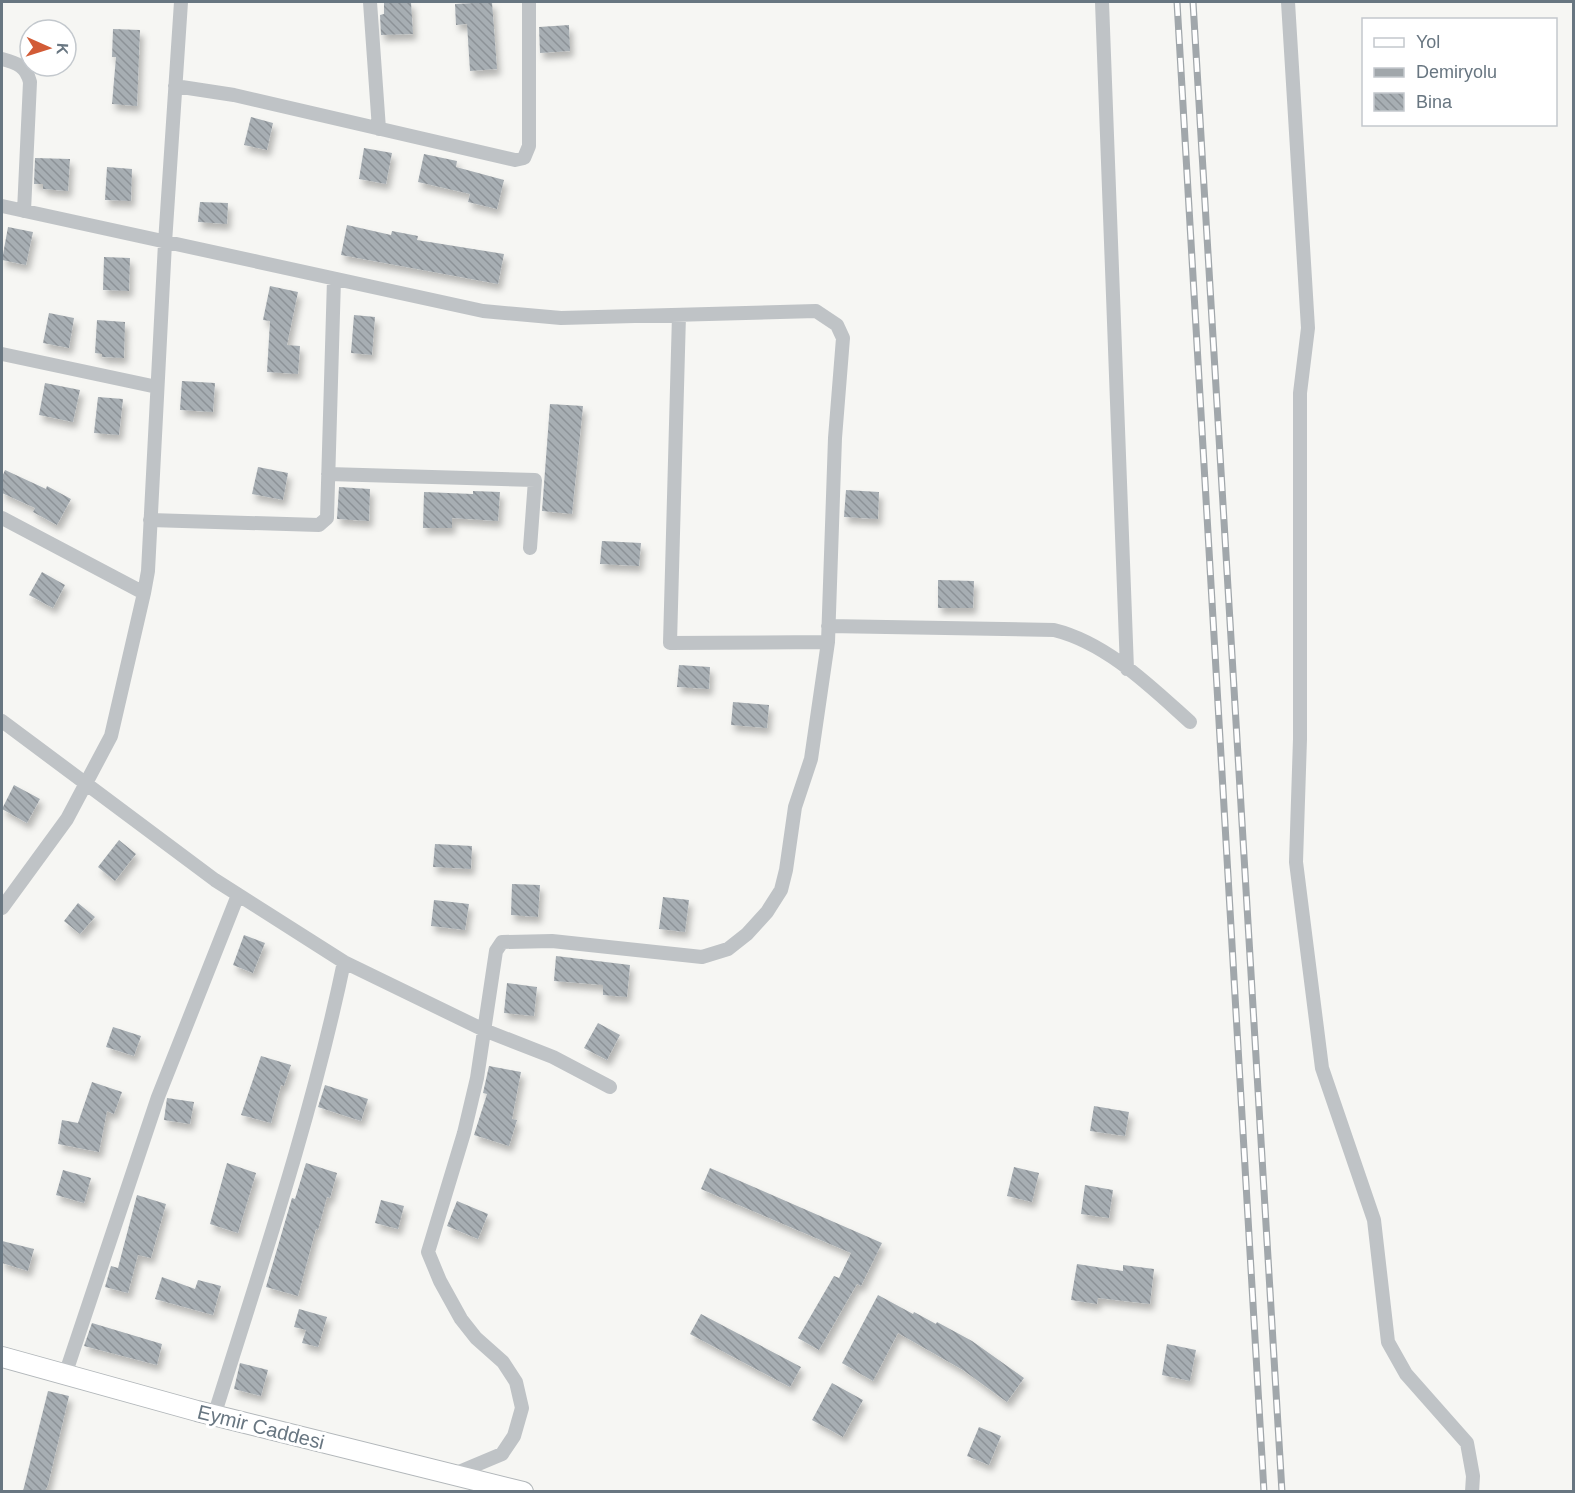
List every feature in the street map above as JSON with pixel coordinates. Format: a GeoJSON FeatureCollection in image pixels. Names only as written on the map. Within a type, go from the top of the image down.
{"type":"FeatureCollection","features":[{"type":"Feature","properties":{"kind":"main road","name":"Eymir Caddesi"},"geometry":{"type":"LineString","coordinates":[[2,1357],[214,1416],[523,1491]]}},
{"type":"Feature","properties":{"kind":"street"},"geometry":{"type":"LineString","coordinates":[[2,908],[67,819],[111,736],[144,593],[181,2]]}},
{"type":"Feature","properties":{"kind":"street"},"geometry":{"type":"LineString","coordinates":[[370,2],[379,129]]}},
{"type":"Feature","properties":{"kind":"street"},"geometry":{"type":"LineString","coordinates":[[176,86],[234,95],[514,160],[524,158],[529,146],[529,2]]}},
{"type":"Feature","properties":{"kind":"street"},"geometry":{"type":"LineString","coordinates":[[1102,2],[1127,669]]}},
{"type":"Feature","properties":{"kind":"street"},"geometry":{"type":"LineString","coordinates":[[1288,2],[1308,328],[1300,393],[1300,739],[1296,862],[1322,1068],[1374,1220],[1388,1342],[1406,1374],[1467,1443],[1473,1476],[1472,1491]]}},
{"type":"Feature","properties":{"kind":"street"},"geometry":{"type":"LineString","coordinates":[[2,59],[18,63],[28,72],[30,82],[24,211]]}},
{"type":"Feature","properties":{"kind":"street"},"geometry":{"type":"LineString","coordinates":[[2,206],[483,311],[561,318],[816,311],[837,325],[843,338],[836,438],[828,642],[812,759],[795,807],[781,890],[767,912],[728,949],[702,957],[552,940],[502,942],[495,951],[477,1078],[464,1133],[428,1252],[440,1281],[461,1319],[503,1362],[516,1382],[522,1408],[514,1436],[502,1454],[452,1475]]}},
{"type":"Feature","properties":{"kind":"street"},"geometry":{"type":"LineString","coordinates":[[150,520],[319,525],[327,518],[334,279]]}},
{"type":"Feature","properties":{"kind":"street"},"geometry":{"type":"LineString","coordinates":[[679,315],[670,643],[828,642]]}},
{"type":"Feature","properties":{"kind":"street"},"geometry":{"type":"LineString","coordinates":[[2,354],[157,387]]}},
{"type":"Feature","properties":{"kind":"street"},"geometry":{"type":"LineString","coordinates":[[328,474],[535,480],[530,548]]}},
{"type":"Feature","properties":{"kind":"street"},"geometry":{"type":"LineString","coordinates":[[2,518],[144,593]]}},
{"type":"Feature","properties":{"kind":"street"},"geometry":{"type":"LineString","coordinates":[[828,626],[1054,630],[1077,636],[1127,669],[1190,722]]}},
{"type":"Feature","properties":{"kind":"street"},"geometry":{"type":"LineString","coordinates":[[2,721],[238,895],[344,962],[484,1030],[553,1057],[610,1087]]}},
{"type":"Feature","properties":{"kind":"street"},"geometry":{"type":"LineString","coordinates":[[65,1375],[158,1097],[238,895]]}},
{"type":"Feature","properties":{"kind":"street"},"geometry":{"type":"LineString","coordinates":[[214,1416],[299,1144],[330,1032],[344,962]]}},
{"type":"Feature","properties":{"kind":"building"},"geometry":{"type":"Polygon","coordinates":[[[384,2],[411,2],[413,34],[381,35],[380,15],[384,14],[384,2]]]}},
{"type":"Feature","properties":{"kind":"building"},"geometry":{"type":"Polygon","coordinates":[[[492,2],[497,69],[470,71],[467,24],[456,25],[455,4],[492,2]]]}},
{"type":"Feature","properties":{"kind":"building"},"geometry":{"type":"Polygon","coordinates":[[[569,25],[570,51],[540,53],[539,27],[569,25]]]}},
{"type":"Feature","properties":{"kind":"building"},"geometry":{"type":"Polygon","coordinates":[[[113,29],[140,30],[137,106],[112,104],[116,57],[112,57],[113,29]]]}},
{"type":"Feature","properties":{"kind":"building"},"geometry":{"type":"Polygon","coordinates":[[[251,117],[273,123],[267,150],[244,145],[251,117]]]}},
{"type":"Feature","properties":{"kind":"building"},"geometry":{"type":"Polygon","coordinates":[[[364,148],[392,153],[386,184],[359,179],[364,148]]]}},
{"type":"Feature","properties":{"kind":"building"},"geometry":{"type":"Polygon","coordinates":[[[424,154],[457,161],[456,167],[504,180],[497,209],[468,202],[470,194],[418,182],[424,154]]]}},
{"type":"Feature","properties":{"kind":"building"},"geometry":{"type":"Polygon","coordinates":[[[35,158],[70,159],[68,191],[43,189],[43,184],[34,184],[35,158]]]}},
{"type":"Feature","properties":{"kind":"building"},"geometry":{"type":"Polygon","coordinates":[[[107,167],[132,169],[131,201],[105,200],[107,167]]]}},
{"type":"Feature","properties":{"kind":"building"},"geometry":{"type":"Polygon","coordinates":[[[200,202],[228,203],[227,224],[198,222],[200,202]]]}},
{"type":"Feature","properties":{"kind":"building"},"geometry":{"type":"Polygon","coordinates":[[[347,225],[391,235],[392,231],[418,236],[417,240],[504,254],[498,284],[341,255],[347,225]]]}},
{"type":"Feature","properties":{"kind":"building"},"geometry":{"type":"Polygon","coordinates":[[[8,227],[33,232],[26,265],[2,260],[8,227]]]}},
{"type":"Feature","properties":{"kind":"building"},"geometry":{"type":"Polygon","coordinates":[[[104,257],[130,258],[129,291],[103,290],[104,257]]]}},
{"type":"Feature","properties":{"kind":"building"},"geometry":{"type":"Polygon","coordinates":[[[270,286],[298,292],[287,345],[300,346],[298,374],[267,372],[270,321],[263,320],[270,286]]]}},
{"type":"Feature","properties":{"kind":"building"},"geometry":{"type":"Polygon","coordinates":[[[49,313],[74,318],[69,348],[43,343],[49,313]]]}},
{"type":"Feature","properties":{"kind":"building"},"geometry":{"type":"Polygon","coordinates":[[[354,315],[375,317],[372,355],[351,353],[354,315]]]}},
{"type":"Feature","properties":{"kind":"building"},"geometry":{"type":"Polygon","coordinates":[[[97,320],[125,322],[124,358],[102,357],[102,354],[95,353],[97,320]]]}},
{"type":"Feature","properties":{"kind":"building"},"geometry":{"type":"Polygon","coordinates":[[[182,381],[215,383],[213,412],[180,410],[182,381]]]}},
{"type":"Feature","properties":{"kind":"building"},"geometry":{"type":"Polygon","coordinates":[[[45,383],[80,390],[73,422],[39,415],[45,383]]]}},
{"type":"Feature","properties":{"kind":"building"},"geometry":{"type":"Polygon","coordinates":[[[98,397],[123,399],[119,435],[94,433],[98,397]]]}},
{"type":"Feature","properties":{"kind":"building"},"geometry":{"type":"Polygon","coordinates":[[[550,404],[583,406],[572,514],[542,511],[550,404]]]}},
{"type":"Feature","properties":{"kind":"building"},"geometry":{"type":"Polygon","coordinates":[[[258,467],[288,473],[283,500],[252,494],[258,467]]]}},
{"type":"Feature","properties":{"kind":"building"},"geometry":{"type":"Polygon","coordinates":[[[5,470],[46,489],[47,486],[71,499],[57,525],[33,512],[35,508],[2,493],[2,477],[5,470]]]}},
{"type":"Feature","properties":{"kind":"building"},"geometry":{"type":"Polygon","coordinates":[[[339,487],[370,489],[369,521],[337,519],[339,487]]]}},
{"type":"Feature","properties":{"kind":"building"},"geometry":{"type":"Polygon","coordinates":[[[846,490],[879,492],[878,519],[844,517],[846,490]]]}},
{"type":"Feature","properties":{"kind":"building"},"geometry":{"type":"Polygon","coordinates":[[[473,491],[500,492],[498,521],[452,518],[452,528],[423,528],[424,492],[473,494],[473,491]]]}},
{"type":"Feature","properties":{"kind":"building"},"geometry":{"type":"Polygon","coordinates":[[[602,541],[641,543],[639,566],[600,564],[602,541]]]}},
{"type":"Feature","properties":{"kind":"building"},"geometry":{"type":"Polygon","coordinates":[[[42,572],[65,585],[53,608],[29,595],[42,572]]]}},
{"type":"Feature","properties":{"kind":"building"},"geometry":{"type":"Polygon","coordinates":[[[938,580],[974,581],[973,608],[938,608],[938,580]]]}},
{"type":"Feature","properties":{"kind":"building"},"geometry":{"type":"Polygon","coordinates":[[[679,665],[710,667],[709,689],[677,687],[679,665]]]}},
{"type":"Feature","properties":{"kind":"building"},"geometry":{"type":"Polygon","coordinates":[[[733,702],[769,705],[767,728],[731,725],[733,702]]]}},
{"type":"Feature","properties":{"kind":"building"},"geometry":{"type":"Polygon","coordinates":[[[14,785],[40,799],[27,823],[2,809],[14,785]]]}},
{"type":"Feature","properties":{"kind":"building"},"geometry":{"type":"Polygon","coordinates":[[[119,840],[136,854],[115,881],[98,867],[119,840]]]}},
{"type":"Feature","properties":{"kind":"building"},"geometry":{"type":"Polygon","coordinates":[[[435,844],[472,846],[471,869],[433,867],[435,844]]]}},
{"type":"Feature","properties":{"kind":"building"},"geometry":{"type":"Polygon","coordinates":[[[512,884],[540,885],[538,917],[511,915],[512,884]]]}},
{"type":"Feature","properties":{"kind":"building"},"geometry":{"type":"Polygon","coordinates":[[[663,897],[689,900],[685,932],[659,929],[663,897]]]}},
{"type":"Feature","properties":{"kind":"building"},"geometry":{"type":"Polygon","coordinates":[[[434,900],[469,904],[465,930],[431,926],[434,900]]]}},
{"type":"Feature","properties":{"kind":"building"},"geometry":{"type":"Polygon","coordinates":[[[78,903],[95,917],[80,934],[64,921],[78,903]]]}},
{"type":"Feature","properties":{"kind":"building"},"geometry":{"type":"Polygon","coordinates":[[[244,935],[265,943],[253,973],[233,965],[244,935]]]}},
{"type":"Feature","properties":{"kind":"building"},"geometry":{"type":"Polygon","coordinates":[[[556,956],[630,965],[627,997],[603,995],[603,985],[554,981],[556,956]]]}},
{"type":"Feature","properties":{"kind":"building"},"geometry":{"type":"Polygon","coordinates":[[[507,983],[537,987],[534,1016],[504,1013],[507,983]]]}},
{"type":"Feature","properties":{"kind":"building"},"geometry":{"type":"Polygon","coordinates":[[[598,1023],[620,1035],[607,1060],[584,1048],[598,1023]]]}},
{"type":"Feature","properties":{"kind":"building"},"geometry":{"type":"Polygon","coordinates":[[[113,1027],[141,1036],[134,1056],[106,1047],[113,1027]]]}},
{"type":"Feature","properties":{"kind":"building"},"geometry":{"type":"Polygon","coordinates":[[[261,1056],[291,1065],[284,1086],[281,1085],[271,1123],[241,1115],[261,1056]]]}},
{"type":"Feature","properties":{"kind":"building"},"geometry":{"type":"Polygon","coordinates":[[[489,1066],[521,1072],[512,1119],[517,1120],[509,1146],[474,1135],[487,1094],[483,1093],[489,1066]]]}},
{"type":"Feature","properties":{"kind":"building"},"geometry":{"type":"Polygon","coordinates":[[[92,1082],[122,1092],[114,1114],[107,1111],[99,1152],[58,1144],[62,1120],[78,1123],[92,1082]]]}},
{"type":"Feature","properties":{"kind":"building"},"geometry":{"type":"Polygon","coordinates":[[[325,1085],[368,1099],[361,1121],[318,1107],[325,1085]]]}},
{"type":"Feature","properties":{"kind":"building"},"geometry":{"type":"Polygon","coordinates":[[[167,1098],[194,1102],[190,1124],[164,1120],[167,1098]]]}},
{"type":"Feature","properties":{"kind":"building"},"geometry":{"type":"Polygon","coordinates":[[[1094,1106],[1129,1112],[1125,1136],[1090,1131],[1094,1106]]]}},
{"type":"Feature","properties":{"kind":"building"},"geometry":{"type":"Polygon","coordinates":[[[227,1163],[256,1173],[238,1233],[210,1224],[227,1163]]]}},
{"type":"Feature","properties":{"kind":"building"},"geometry":{"type":"Polygon","coordinates":[[[306,1163],[337,1173],[330,1198],[327,1197],[318,1230],[316,1229],[298,1296],[266,1287],[292,1198],[295,1199],[306,1163]]]}},
{"type":"Feature","properties":{"kind":"building"},"geometry":{"type":"Polygon","coordinates":[[[1014,1167],[1039,1173],[1032,1202],[1007,1196],[1014,1167]]]}},
{"type":"Feature","properties":{"kind":"building"},"geometry":{"type":"Polygon","coordinates":[[[710,1168],[882,1243],[861,1286],[857,1284],[819,1350],[798,1338],[834,1276],[839,1278],[851,1253],[701,1189],[710,1168]]]}},
{"type":"Feature","properties":{"kind":"building"},"geometry":{"type":"Polygon","coordinates":[[[63,1170],[91,1178],[84,1203],[56,1195],[63,1170]]]}},
{"type":"Feature","properties":{"kind":"building"},"geometry":{"type":"Polygon","coordinates":[[[1085,1185],[1113,1190],[1109,1218],[1081,1214],[1085,1185]]]}},
{"type":"Feature","properties":{"kind":"building"},"geometry":{"type":"Polygon","coordinates":[[[137,1195],[166,1204],[151,1258],[138,1255],[128,1293],[105,1287],[111,1266],[118,1268],[137,1195]]]}},
{"type":"Feature","properties":{"kind":"building"},"geometry":{"type":"Polygon","coordinates":[[[381,1200],[404,1206],[398,1229],[375,1223],[381,1200]]]}},
{"type":"Feature","properties":{"kind":"building"},"geometry":{"type":"Polygon","coordinates":[[[457,1201],[488,1214],[478,1239],[447,1226],[457,1201]]]}},
{"type":"Feature","properties":{"kind":"building"},"geometry":{"type":"Polygon","coordinates":[[[2,1241],[34,1249],[28,1271],[2,1263],[2,1241]]]}},
{"type":"Feature","properties":{"kind":"building"},"geometry":{"type":"Polygon","coordinates":[[[1077,1264],[1123,1271],[1123,1265],[1154,1269],[1150,1304],[1098,1298],[1097,1304],[1071,1300],[1077,1264]]]}},
{"type":"Feature","properties":{"kind":"building"},"geometry":{"type":"Polygon","coordinates":[[[162,1277],[195,1289],[198,1280],[221,1286],[213,1315],[155,1299],[162,1277]]]}},
{"type":"Feature","properties":{"kind":"building"},"geometry":{"type":"Polygon","coordinates":[[[878,1295],[972,1341],[1024,1378],[1007,1402],[963,1370],[898,1333],[873,1381],[842,1363],[878,1295]]]}},
{"type":"Feature","properties":{"kind":"building"},"geometry":{"type":"Polygon","coordinates":[[[299,1309],[327,1317],[318,1347],[302,1343],[306,1330],[294,1327],[299,1309]]]}},
{"type":"Feature","properties":{"kind":"building"},"geometry":{"type":"Polygon","coordinates":[[[701,1314],[801,1367],[790,1387],[690,1334],[701,1314]]]}},
{"type":"Feature","properties":{"kind":"building"},"geometry":{"type":"Polygon","coordinates":[[[92,1323],[162,1344],[157,1365],[84,1346],[92,1323]]]}},
{"type":"Feature","properties":{"kind":"building"},"geometry":{"type":"Polygon","coordinates":[[[1167,1344],[1196,1350],[1190,1381],[1162,1375],[1167,1344]]]}},
{"type":"Feature","properties":{"kind":"building"},"geometry":{"type":"Polygon","coordinates":[[[240,1363],[268,1370],[261,1396],[234,1389],[240,1363]]]}},
{"type":"Feature","properties":{"kind":"building"},"geometry":{"type":"Polygon","coordinates":[[[832,1383],[863,1400],[843,1437],[812,1420],[832,1383]]]}},
{"type":"Feature","properties":{"kind":"building"},"geometry":{"type":"Polygon","coordinates":[[[48,1391],[69,1396],[48,1485],[45,1491],[23,1491],[48,1391]]]}},
{"type":"Feature","properties":{"kind":"building"},"geometry":{"type":"Polygon","coordinates":[[[979,1427],[1001,1436],[989,1465],[967,1456],[979,1427]]]}},
{"type":"Feature","properties":{"kind":"railway"},"geometry":{"type":"LineString","coordinates":[[1177,2],[1264,1492]]}},
{"type":"Feature","properties":{"kind":"railway"},"geometry":{"type":"LineString","coordinates":[[1193,2],[1282,1492]]}}]}
